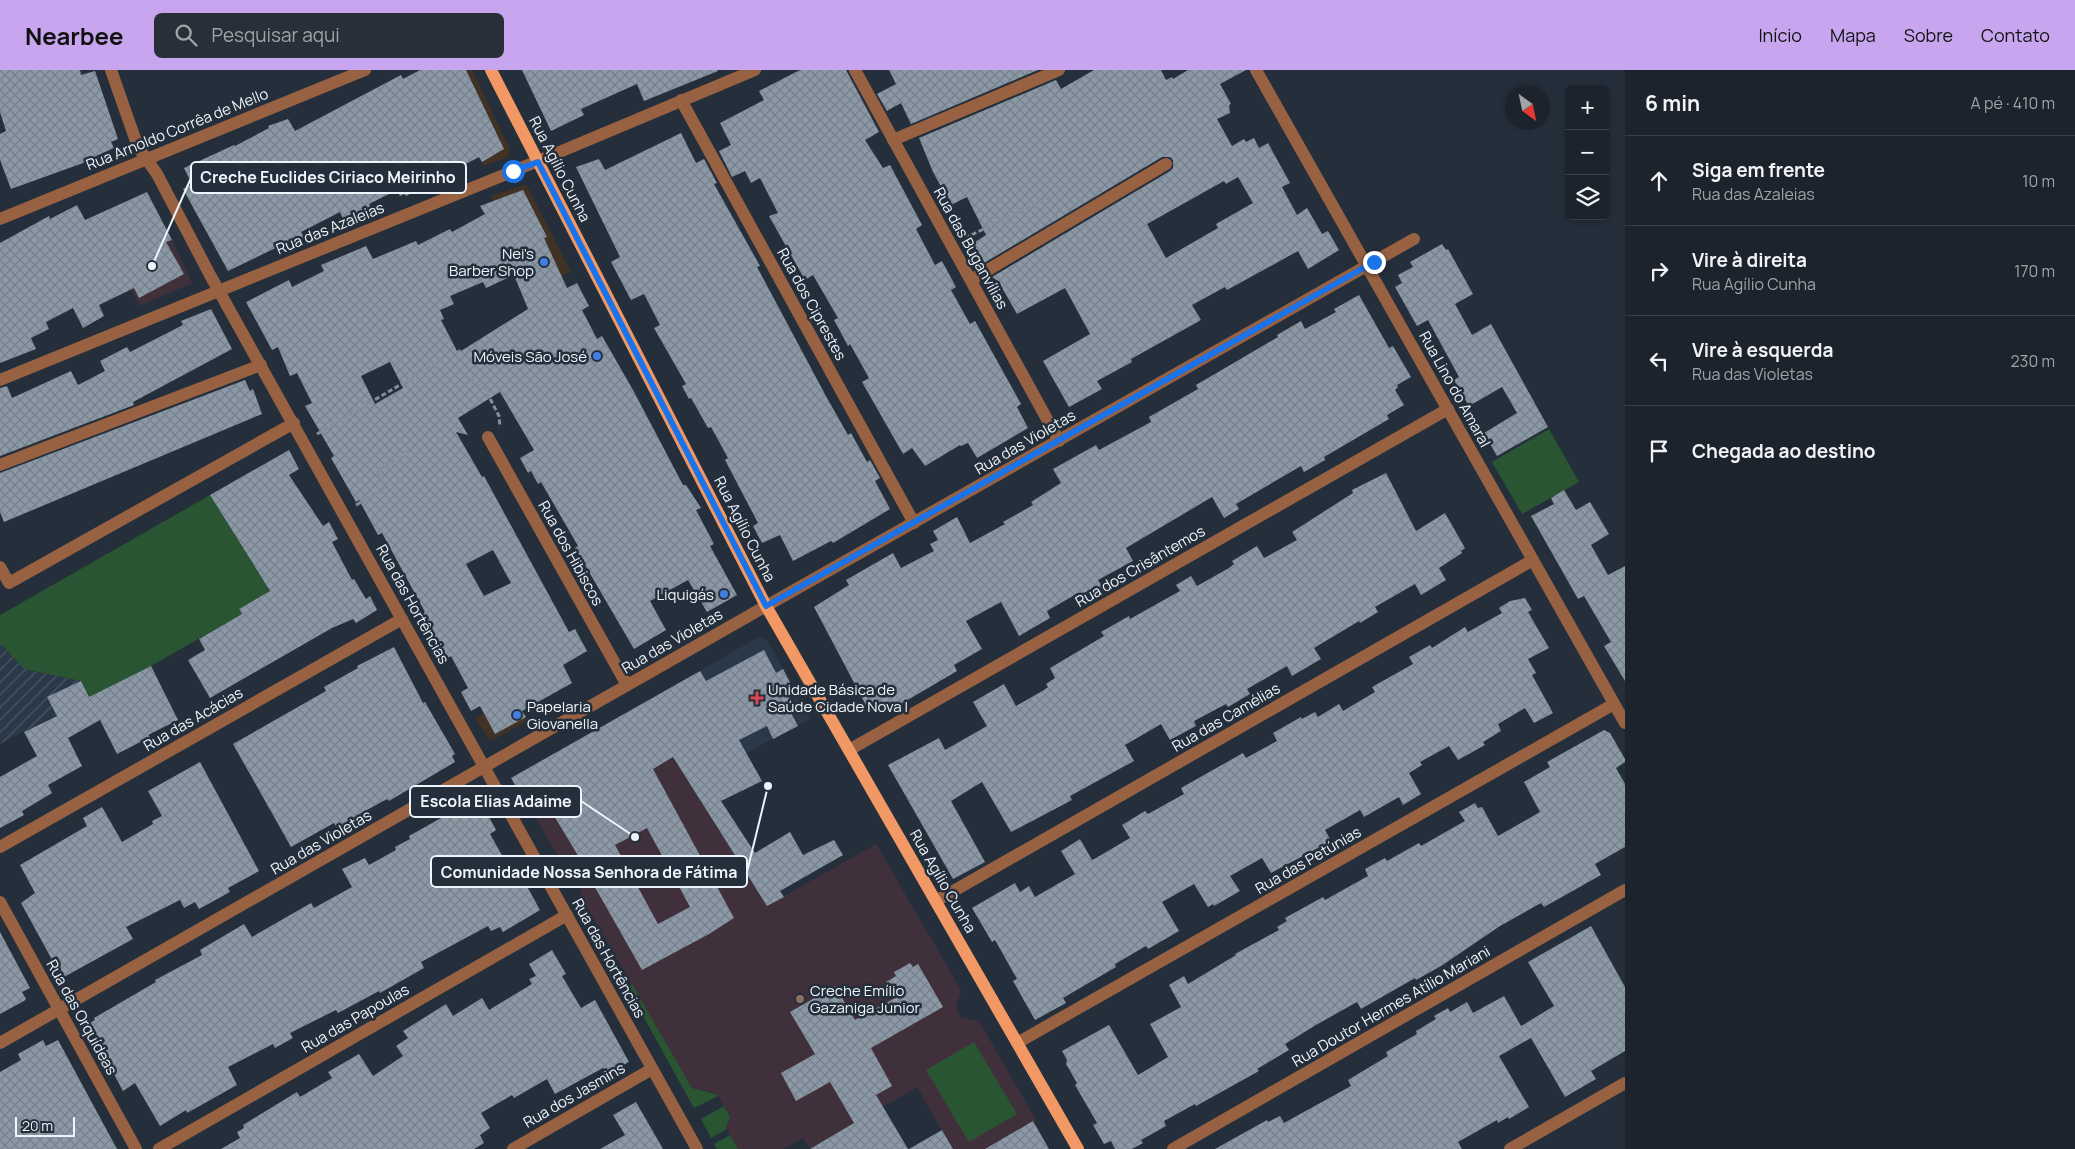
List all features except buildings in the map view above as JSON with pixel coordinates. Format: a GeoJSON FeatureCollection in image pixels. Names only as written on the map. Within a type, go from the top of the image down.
{"type":"FeatureCollection","features":[{"type":"Feature","properties":{"kind":"main road","name":"Rua Agílio Cunha"},"geometry":{"type":"LineString","coordinates":[[490,70],[766,606],[1078,1149]]}},
{"type":"Feature","properties":{"kind":"street","name":"Rua das Hortências"},"geometry":{"type":"LineString","coordinates":[[111,70],[138,147],[157,174],[219,290],[697,1149]]}},
{"type":"Feature","properties":{"kind":"street","name":"Rua Arnoldo Corrêa de Mello"},"geometry":{"type":"LineString","coordinates":[[0,219],[366,70]]}},
{"type":"Feature","properties":{"kind":"street","name":"Rua das Azaleias"},"geometry":{"type":"LineString","coordinates":[[0,380],[538,162],[755,70]]}},
{"type":"Feature","properties":{"kind":"street","name":"Rua das Buganvílias"},"geometry":{"type":"LineString","coordinates":[[855,70],[1059,441]]}},
{"type":"Feature","properties":{"kind":"street"},"geometry":{"type":"LineString","coordinates":[[894,140],[1059,70]]}},
{"type":"Feature","properties":{"kind":"street","name":"Rua Lino do Amaral"},"geometry":{"type":"LineString","coordinates":[[1256,70],[1625,723]]}},
{"type":"Feature","properties":{"kind":"street","name":"Rua dos Ciprestes"},"geometry":{"type":"LineString","coordinates":[[681,100],[914,523]]}},
{"type":"Feature","properties":{"kind":"street"},"geometry":{"type":"LineString","coordinates":[[971,280],[1166,164]]}},
{"type":"Feature","properties":{"kind":"street","name":"Rua das Violetas"},"geometry":{"type":"LineString","coordinates":[[0,1043],[1414,239]]}},
{"type":"Feature","properties":{"kind":"street"},"geometry":{"type":"LineString","coordinates":[[0,465],[261,365]]}},
{"type":"Feature","properties":{"kind":"street","name":"Rua dos Crisântemos"},"geometry":{"type":"LineString","coordinates":[[849,750],[1448,409]]}},
{"type":"Feature","properties":{"kind":"street"},"geometry":{"type":"LineString","coordinates":[[0,567],[9,583],[294,424]]}},
{"type":"Feature","properties":{"kind":"street","name":"Rua dos Hibiscos"},"geometry":{"type":"LineString","coordinates":[[489,440],[627,685]]}},
{"type":"Feature","properties":{"kind":"street","name":"Rua das Camélias"},"geometry":{"type":"LineString","coordinates":[[936,901],[1533,560]]}},
{"type":"Feature","properties":{"kind":"street","name":"Rua das Acácias"},"geometry":{"type":"LineString","coordinates":[[0,847],[402,619]]}},
{"type":"Feature","properties":{"kind":"street","name":"Rua das Petúnias"},"geometry":{"type":"LineString","coordinates":[[1017,1043],[1614,704]]}},
{"type":"Feature","properties":{"kind":"street","name":"Rua Doutor Hermes Atílio Mariani"},"geometry":{"type":"LineString","coordinates":[[1173,1149],[1625,890]]}},
{"type":"Feature","properties":{"kind":"street","name":"Rua das Orquídeas"},"geometry":{"type":"LineString","coordinates":[[0,902],[136,1149]]}},
{"type":"Feature","properties":{"kind":"street","name":"Rua das Papoulas"},"geometry":{"type":"LineString","coordinates":[[159,1149],[567,915]]}},
{"type":"Feature","properties":{"kind":"street","name":"Rua dos Jasmins"},"geometry":{"type":"LineString","coordinates":[[512,1149],[652,1069]]}},
{"type":"Feature","properties":{"kind":"street"},"geometry":{"type":"LineString","coordinates":[[1510,1149],[1625,1083]]}},
{"type":"Feature","properties":{"kind":"path"},"geometry":{"type":"LineString","coordinates":[[951,245],[1050,197]]}},
{"type":"Feature","properties":{"kind":"path"},"geometry":{"type":"LineString","coordinates":[[304,442],[437,363]]}},
{"type":"Feature","properties":{"kind":"path"},"geometry":{"type":"LineString","coordinates":[[471,378],[477,385],[484,387],[499,416],[500,427],[489,440]]}},
{"type":"Feature","properties":{"kind":"path"},"geometry":{"type":"LineString","coordinates":[[343,512],[384,489],[385,486],[378,474],[379,469],[410,451]]}},
{"type":"Feature","properties":{"kind":"shaded area"},"geometry":{"type":"Polygon","coordinates":[[[435,70],[472,70],[510,149],[508,157],[484,166],[435,70]]]}},
{"type":"Feature","properties":{"kind":"shaded area"},"geometry":{"type":"Polygon","coordinates":[[[523,185],[527,186],[571,272],[561,276],[544,238],[518,250],[491,196],[523,185]]]}},
{"type":"Feature","properties":{"kind":"shaded area"},"geometry":{"type":"Polygon","coordinates":[[[167,229],[192,283],[140,306],[112,253],[167,229]]]}},
{"type":"Feature","properties":{"kind":"shaded area","name":"Unidade Básica de Saúde Cidade Nova I"},"geometry":{"type":"Polygon","coordinates":[[[758,637],[767,640],[810,719],[746,753],[700,671],[758,637]]]}},
{"type":"Feature","properties":{"kind":"shaded area"},"geometry":{"type":"Polygon","coordinates":[[[0,643],[24,669],[81,681],[89,697],[0,744],[0,643]]]}},
{"type":"Feature","properties":{"kind":"shaded area"},"geometry":{"type":"Polygon","coordinates":[[[509,688],[527,721],[493,740],[489,740],[475,718],[484,714],[479,705],[509,688]]]}},
{"type":"Feature","properties":{"kind":"shaded area","name":"Creche Emílio Gazaniga Junior"},"geometry":{"type":"Polygon","coordinates":[[[643,703],[678,766],[767,906],[876,844],[961,990],[956,1008],[961,1018],[979,1021],[1036,1120],[985,1149],[953,1149],[917,1087],[810,1149],[803,1138],[783,1149],[738,1149],[726,1127],[730,1117],[718,1096],[716,1093],[692,1088],[579,893],[582,890],[563,856],[559,858],[513,780],[514,777],[643,703]]]}},
{"type":"Feature","properties":{"kind":"green space"},"geometry":{"type":"Polygon","coordinates":[[[1549,429],[1579,482],[1522,514],[1492,462],[1549,429]]]}},
{"type":"Feature","properties":{"kind":"green space"},"geometry":{"type":"Polygon","coordinates":[[[210,495],[270,592],[239,609],[242,614],[151,666],[89,697],[81,681],[24,669],[0,643],[0,615],[210,495]]]}},
{"type":"Feature","properties":{"kind":"green space"},"geometry":{"type":"Polygon","coordinates":[[[632,984],[692,1088],[718,1096],[694,1108],[627,987],[632,984]]]}},
{"type":"Feature","properties":{"kind":"green space"},"geometry":{"type":"Polygon","coordinates":[[[974,1042],[1017,1114],[969,1142],[926,1070],[974,1042]]]}},
{"type":"Feature","properties":{"kind":"green space"},"geometry":{"type":"Polygon","coordinates":[[[724,1106],[730,1117],[727,1129],[711,1138],[701,1119],[724,1106]]]}},
{"type":"Feature","properties":{"kind":"green space"},"geometry":{"type":"Polygon","coordinates":[[[730,1135],[738,1149],[717,1149],[714,1144],[730,1135]]]}},
{"type":"Feature","properties":{"kind":"place","name":"Nei's Barber Shop"},"geometry":{"type":"Point","coordinates":[544,262]}},
{"type":"Feature","properties":{"kind":"place","name":"Creche Euclides Ciriaco Meirinho"},"geometry":{"type":"Point","coordinates":[152,266]}},
{"type":"Feature","properties":{"kind":"place","name":"Móveis São José"},"geometry":{"type":"Point","coordinates":[597,356]}},
{"type":"Feature","properties":{"kind":"place","name":"Liquigás"},"geometry":{"type":"Point","coordinates":[724,594]}},
{"type":"Feature","properties":{"kind":"place","name":"Unidade Básica de Saúde Cidade Nova I"},"geometry":{"type":"Point","coordinates":[757,698]}},
{"type":"Feature","properties":{"kind":"place","name":"Papelaria Giovanella"},"geometry":{"type":"Point","coordinates":[517,715]}},
{"type":"Feature","properties":{"kind":"place","name":"Comunidade Nossa Senhora de Fátima"},"geometry":{"type":"Point","coordinates":[768,786]}},
{"type":"Feature","properties":{"kind":"place","name":"Escola Elias Adaime"},"geometry":{"type":"Point","coordinates":[635,837]}},
{"type":"Feature","properties":{"kind":"place","name":"Creche Emílio Gazaniga Junior"},"geometry":{"type":"Point","coordinates":[800,999]}},
{"type":"Feature","properties":{"kind":"route"},"geometry":{"type":"LineString","coordinates":[[513,171],[538,162],[766,606],[1374,262]]}}]}
